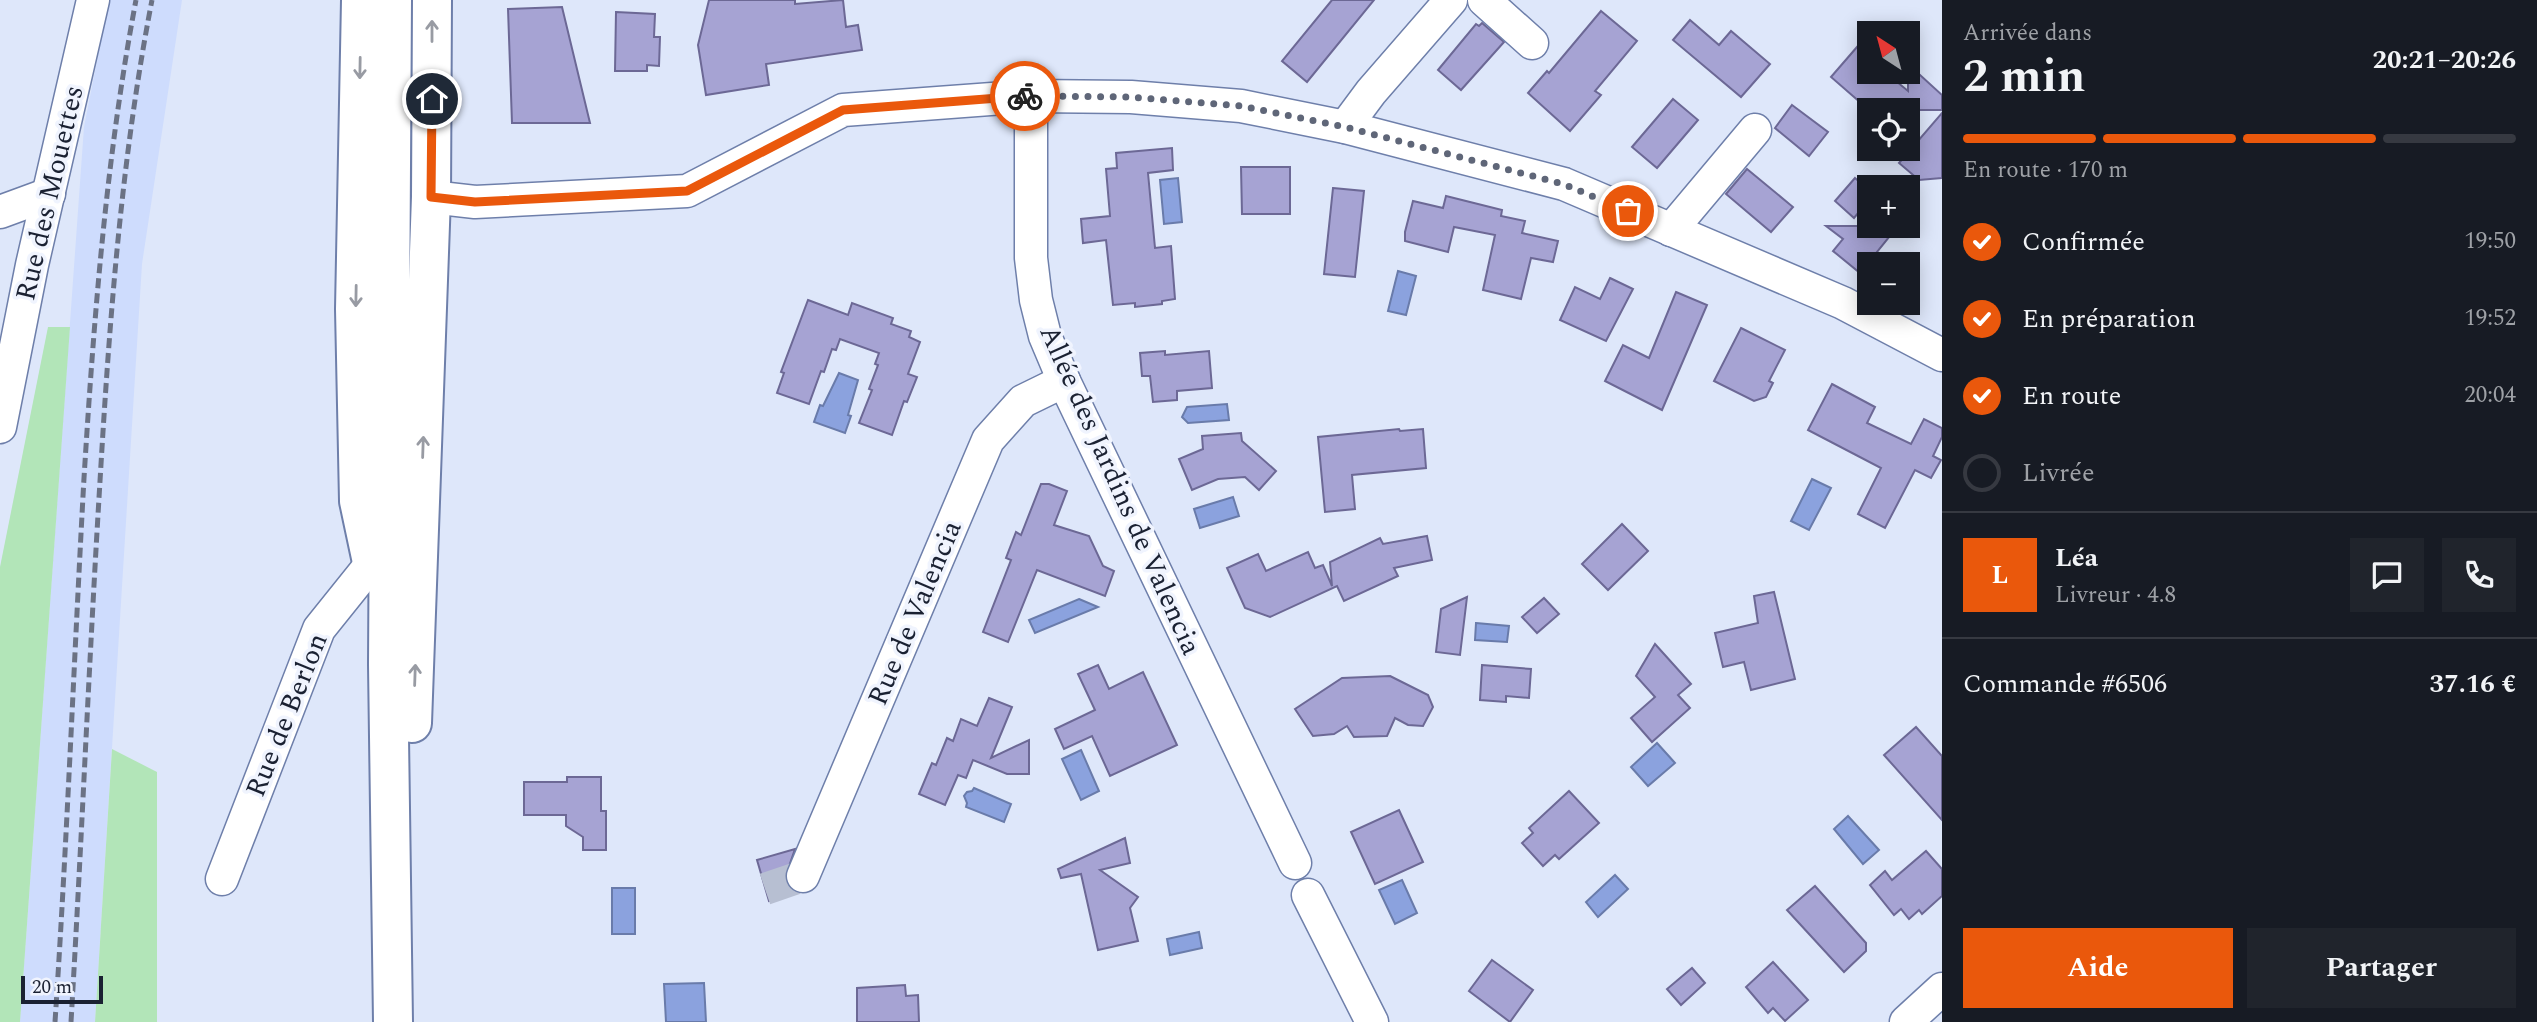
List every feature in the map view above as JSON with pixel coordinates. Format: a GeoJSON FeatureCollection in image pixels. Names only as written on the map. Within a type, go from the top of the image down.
{"type":"FeatureCollection","features":[{"type":"Feature","properties":{"kind":"main road"},"geometry":{"type":"LineString","coordinates":[[361,0],[355,309],[359,501],[388,665]]}},
{"type":"Feature","properties":{"kind":"main road"},"geometry":{"type":"LineString","coordinates":[[392,0],[388,665],[393,1005]]}},
{"type":"Feature","properties":{"kind":"main road"},"geometry":{"type":"LineString","coordinates":[[393,1005],[415,689],[431,197],[432,0]]}},
{"type":"Feature","properties":{"kind":"street","name":"Rue des Mouettes"},"geometry":{"type":"LineString","coordinates":[[0,426],[32,265],[93,0]]}},
{"type":"Feature","properties":{"kind":"street"},"geometry":{"type":"LineString","coordinates":[[1345,127],[1371,92],[1451,0]]}},
{"type":"Feature","properties":{"kind":"street"},"geometry":{"type":"LineString","coordinates":[[1484,0],[1532,43]]}},
{"type":"Feature","properties":{"kind":"street"},"geometry":{"type":"LineString","coordinates":[[431,197],[475,202],[687,191],[843,110],[1031,96],[1130,97],[1241,106],[1345,127],[1563,184],[1843,303],[1942,355]]}},
{"type":"Feature","properties":{"kind":"street","name":"Allée des Jardins de Valencia"},"geometry":{"type":"LineString","coordinates":[[1031,96],[1031,258],[1042,324],[1064,381],[1295,863]]}},
{"type":"Feature","properties":{"kind":"street"},"geometry":{"type":"LineString","coordinates":[[1671,230],[1755,130]]}},
{"type":"Feature","properties":{"kind":"street"},"geometry":{"type":"LineString","coordinates":[[0,212],[50,194]]}},
{"type":"Feature","properties":{"kind":"street","name":"Rue de Valencia"},"geometry":{"type":"LineString","coordinates":[[803,876],[988,440],[1023,401],[1064,381]]}},
{"type":"Feature","properties":{"kind":"street","name":"Rue de Berlon"},"geometry":{"type":"LineString","coordinates":[[222,879],[319,629],[372,563]]}},
{"type":"Feature","properties":{"kind":"street"},"geometry":{"type":"LineString","coordinates":[[1308,895],[1372,1022]]}},
{"type":"Feature","properties":{"kind":"street"},"geometry":{"type":"LineString","coordinates":[[1906,1022],[1942,989]]}},
{"type":"Feature","properties":{"kind":"shaded area"},"geometry":{"type":"Polygon","coordinates":[[[109,0],[182,0],[142,264],[95,1022],[20,1022],[84,127],[109,0]]]}},
{"type":"Feature","properties":{"kind":"green space"},"geometry":{"type":"Polygon","coordinates":[[[48,327],[70,327],[20,1022],[0,1022],[0,567],[48,327]]]}},
{"type":"Feature","properties":{"kind":"green space"},"geometry":{"type":"Polygon","coordinates":[[[112,749],[157,772],[157,1022],[95,1022],[112,749]]]}},
{"type":"Feature","properties":{"kind":"water"},"geometry":{"type":"Polygon","coordinates":[[[1178,178],[1182,222],[1164,224],[1160,180],[1178,178]]]}},
{"type":"Feature","properties":{"kind":"water"},"geometry":{"type":"Polygon","coordinates":[[[1398,271],[1416,276],[1406,315],[1388,311],[1398,271]]]}},
{"type":"Feature","properties":{"kind":"water"},"geometry":{"type":"Polygon","coordinates":[[[839,373],[858,380],[845,433],[814,422],[820,405],[823,406],[839,373]]]}},
{"type":"Feature","properties":{"kind":"water"},"geometry":{"type":"Polygon","coordinates":[[[1227,404],[1229,420],[1188,423],[1182,417],[1187,407],[1227,404]]]}},
{"type":"Feature","properties":{"kind":"water"},"geometry":{"type":"Polygon","coordinates":[[[1812,479],[1831,488],[1809,530],[1791,521],[1812,479]]]}},
{"type":"Feature","properties":{"kind":"water"},"geometry":{"type":"Polygon","coordinates":[[[1233,497],[1239,516],[1200,528],[1194,509],[1233,497]]]}},
{"type":"Feature","properties":{"kind":"water"},"geometry":{"type":"Polygon","coordinates":[[[1079,599],[1098,607],[1035,633],[1029,620],[1079,599]]]}},
{"type":"Feature","properties":{"kind":"water"},"geometry":{"type":"Polygon","coordinates":[[[1476,623],[1509,626],[1507,642],[1475,640],[1476,623]]]}},
{"type":"Feature","properties":{"kind":"water"},"geometry":{"type":"Polygon","coordinates":[[[1657,743],[1675,763],[1648,786],[1631,767],[1657,743]]]}},
{"type":"Feature","properties":{"kind":"water"},"geometry":{"type":"Polygon","coordinates":[[[1081,750],[1099,791],[1081,800],[1062,759],[1081,750]]]}},
{"type":"Feature","properties":{"kind":"water"},"geometry":{"type":"Polygon","coordinates":[[[974,788],[1011,804],[1004,822],[966,807],[964,796],[974,788]]]}},
{"type":"Feature","properties":{"kind":"water"},"geometry":{"type":"Polygon","coordinates":[[[1848,816],[1879,850],[1863,864],[1834,829],[1848,816]]]}},
{"type":"Feature","properties":{"kind":"water"},"geometry":{"type":"Polygon","coordinates":[[[1615,875],[1628,889],[1598,917],[1586,902],[1615,875]]]}},
{"type":"Feature","properties":{"kind":"water"},"geometry":{"type":"Polygon","coordinates":[[[1402,880],[1417,913],[1395,924],[1379,890],[1402,880]]]}},
{"type":"Feature","properties":{"kind":"water"},"geometry":{"type":"Polygon","coordinates":[[[612,888],[635,888],[635,934],[612,934],[612,888]]]}},
{"type":"Feature","properties":{"kind":"water"},"geometry":{"type":"Polygon","coordinates":[[[1199,932],[1202,948],[1170,955],[1167,939],[1199,932]]]}},
{"type":"Feature","properties":{"kind":"water"},"geometry":{"type":"Polygon","coordinates":[[[704,983],[706,1022],[666,1022],[664,984],[704,983]]]}},
{"type":"Feature","properties":{"kind":"building"},"geometry":{"type":"Polygon","coordinates":[[[709,0],[795,0],[795,4],[843,0],[846,27],[858,25],[862,50],[766,64],[769,85],[706,95],[698,45],[709,0]]]}},
{"type":"Feature","properties":{"kind":"building"},"geometry":{"type":"Polygon","coordinates":[[[1332,0],[1374,0],[1307,82],[1282,61],[1332,0]]]}},
{"type":"Feature","properties":{"kind":"building"},"geometry":{"type":"Polygon","coordinates":[[[562,7],[590,123],[512,123],[508,9],[562,7]]]}},
{"type":"Feature","properties":{"kind":"building"},"geometry":{"type":"Polygon","coordinates":[[[1601,11],[1637,41],[1595,91],[1601,95],[1570,131],[1528,93],[1547,71],[1549,73],[1601,11]]]}},
{"type":"Feature","properties":{"kind":"building"},"geometry":{"type":"Polygon","coordinates":[[[616,12],[655,14],[654,37],[660,37],[659,66],[647,65],[647,71],[615,71],[616,12]]]}},
{"type":"Feature","properties":{"kind":"building"},"geometry":{"type":"Polygon","coordinates":[[[1690,20],[1719,45],[1731,31],[1770,64],[1741,97],[1673,40],[1690,20]]]}},
{"type":"Feature","properties":{"kind":"building"},"geometry":{"type":"Polygon","coordinates":[[[1482,23],[1504,42],[1461,90],[1438,70],[1476,24],[1479,26],[1482,23]]]}},
{"type":"Feature","properties":{"kind":"building"},"geometry":{"type":"Polygon","coordinates":[[[1857,47],[1857,84],[1900,84],[1908,91],[1908,84],[1920,84],[1920,75],[1942,95],[1942,110],[1920,110],[1920,98],[1857,100],[1831,77],[1857,47]]]}},
{"type":"Feature","properties":{"kind":"building"},"geometry":{"type":"Polygon","coordinates":[[[1673,99],[1698,120],[1657,168],[1632,147],[1673,99]]]}},
{"type":"Feature","properties":{"kind":"building"},"geometry":{"type":"Polygon","coordinates":[[[1792,105],[1828,132],[1809,156],[1775,128],[1792,105]]]}},
{"type":"Feature","properties":{"kind":"building"},"geometry":{"type":"Polygon","coordinates":[[[1942,113],[1942,178],[1920,180],[1920,175],[1913,175],[1899,163],[1920,161],[1920,139],[1942,113]]]}},
{"type":"Feature","properties":{"kind":"building"},"geometry":{"type":"Polygon","coordinates":[[[1172,148],[1173,170],[1148,173],[1155,248],[1171,246],[1175,299],[1162,301],[1162,304],[1135,307],[1135,303],[1113,305],[1106,240],[1083,243],[1081,219],[1110,216],[1106,169],[1117,168],[1116,153],[1172,148]]]}},
{"type":"Feature","properties":{"kind":"building"},"geometry":{"type":"Polygon","coordinates":[[[1241,167],[1290,167],[1290,214],[1242,214],[1241,167]]]}},
{"type":"Feature","properties":{"kind":"building"},"geometry":{"type":"Polygon","coordinates":[[[1747,169],[1793,207],[1771,232],[1726,194],[1747,169]]]}},
{"type":"Feature","properties":{"kind":"building"},"geometry":{"type":"Polygon","coordinates":[[[1855,178],[1857,180],[1857,214],[1854,218],[1835,201],[1855,178]]]}},
{"type":"Feature","properties":{"kind":"building"},"geometry":{"type":"Polygon","coordinates":[[[1333,188],[1364,191],[1355,277],[1324,274],[1333,188]]]}},
{"type":"Feature","properties":{"kind":"building"},"geometry":{"type":"Polygon","coordinates":[[[1446,196],[1502,210],[1501,216],[1525,221],[1522,233],[1558,241],[1553,262],[1531,258],[1521,299],[1483,290],[1495,235],[1454,227],[1448,252],[1405,241],[1413,201],[1443,208],[1446,196]]]}},
{"type":"Feature","properties":{"kind":"building"},"geometry":{"type":"Polygon","coordinates":[[[1826,226],[1857,226],[1857,238],[1888,238],[1877,252],[1857,252],[1857,271],[1833,251],[1843,239],[1826,226]]]}},
{"type":"Feature","properties":{"kind":"building"},"geometry":{"type":"Polygon","coordinates":[[[1610,278],[1633,289],[1606,341],[1560,320],[1575,287],[1600,299],[1610,278]]]}},
{"type":"Feature","properties":{"kind":"building"},"geometry":{"type":"Polygon","coordinates":[[[1676,292],[1707,305],[1662,410],[1605,381],[1623,345],[1649,358],[1676,292]]]}},
{"type":"Feature","properties":{"kind":"building"},"geometry":{"type":"Polygon","coordinates":[[[808,300],[848,315],[852,303],[893,318],[891,324],[911,331],[909,337],[920,342],[908,374],[917,377],[907,402],[904,401],[892,435],[859,423],[872,390],[869,389],[878,365],[875,364],[879,353],[840,339],[836,350],[832,349],[824,372],[821,371],[809,404],[777,393],[784,373],[781,372],[808,300]]]}},
{"type":"Feature","properties":{"kind":"building"},"geometry":{"type":"Polygon","coordinates":[[[1741,328],[1785,350],[1769,381],[1773,383],[1766,397],[1754,401],[1714,381],[1741,328]]]}},
{"type":"Feature","properties":{"kind":"building"},"geometry":{"type":"Polygon","coordinates":[[[1165,351],[1165,355],[1209,351],[1212,388],[1177,391],[1177,400],[1153,402],[1150,376],[1142,376],[1140,353],[1165,351]]]}},
{"type":"Feature","properties":{"kind":"building"},"geometry":{"type":"Polygon","coordinates":[[[1832,384],[1875,407],[1867,423],[1911,444],[1924,419],[1942,428],[1942,437],[1933,456],[1941,460],[1931,478],[1915,470],[1885,528],[1858,514],[1881,468],[1808,430],[1832,384]]]}},
{"type":"Feature","properties":{"kind":"building"},"geometry":{"type":"Polygon","coordinates":[[[1423,429],[1426,468],[1352,475],[1355,509],[1325,512],[1318,437],[1423,429]]]}},
{"type":"Feature","properties":{"kind":"building"},"geometry":{"type":"Polygon","coordinates":[[[1241,433],[1242,441],[1276,471],[1259,490],[1245,477],[1218,479],[1192,490],[1179,459],[1203,449],[1202,436],[1241,433]]]}},
{"type":"Feature","properties":{"kind":"building"},"geometry":{"type":"Polygon","coordinates":[[[1041,484],[1067,491],[1054,525],[1089,536],[1103,566],[1114,571],[1105,596],[1037,570],[1008,642],[983,632],[1011,560],[1006,558],[1016,532],[1021,535],[1041,484]]]}},
{"type":"Feature","properties":{"kind":"building"},"geometry":{"type":"Polygon","coordinates":[[[1622,524],[1648,551],[1608,590],[1582,564],[1622,524]]]}},
{"type":"Feature","properties":{"kind":"building"},"geometry":{"type":"Polygon","coordinates":[[[1427,536],[1432,560],[1394,568],[1398,576],[1344,601],[1337,586],[1270,617],[1245,608],[1227,568],[1258,554],[1266,571],[1308,552],[1315,568],[1323,565],[1332,586],[1330,562],[1380,538],[1383,544],[1427,536]]]}},
{"type":"Feature","properties":{"kind":"building"},"geometry":{"type":"Polygon","coordinates":[[[1774,592],[1795,679],[1751,690],[1744,662],[1723,667],[1715,633],[1758,623],[1754,596],[1774,592]]]}},
{"type":"Feature","properties":{"kind":"building"},"geometry":{"type":"Polygon","coordinates":[[[1467,597],[1460,655],[1436,652],[1441,609],[1467,597]]]}},
{"type":"Feature","properties":{"kind":"building"},"geometry":{"type":"Polygon","coordinates":[[[1544,598],[1559,614],[1537,633],[1522,617],[1544,598]]]}},
{"type":"Feature","properties":{"kind":"building"},"geometry":{"type":"Polygon","coordinates":[[[1655,644],[1691,684],[1678,695],[1690,708],[1652,742],[1631,718],[1655,697],[1636,676],[1655,644]]]}},
{"type":"Feature","properties":{"kind":"building"},"geometry":{"type":"Polygon","coordinates":[[[1098,665],[1109,689],[1143,672],[1177,745],[1110,776],[1092,736],[1064,749],[1055,729],[1095,710],[1078,674],[1098,665]]]}},
{"type":"Feature","properties":{"kind":"building"},"geometry":{"type":"Polygon","coordinates":[[[1482,665],[1531,669],[1529,698],[1506,696],[1506,702],[1480,700],[1482,665]]]}},
{"type":"Feature","properties":{"kind":"building"},"geometry":{"type":"Polygon","coordinates":[[[1390,676],[1428,695],[1433,707],[1423,726],[1408,725],[1395,718],[1387,736],[1354,737],[1347,726],[1334,734],[1313,736],[1295,709],[1342,678],[1390,676]]]}},
{"type":"Feature","properties":{"kind":"building"},"geometry":{"type":"Polygon","coordinates":[[[989,698],[1012,707],[991,758],[1029,740],[1029,774],[1007,774],[973,760],[966,778],[958,775],[945,805],[919,794],[932,763],[936,765],[947,738],[953,741],[961,719],[977,726],[989,698]]]}},
{"type":"Feature","properties":{"kind":"building"},"geometry":{"type":"Polygon","coordinates":[[[1916,727],[1942,756],[1942,820],[1884,755],[1916,727]]]}},
{"type":"Feature","properties":{"kind":"building"},"geometry":{"type":"Polygon","coordinates":[[[567,777],[601,777],[601,811],[606,811],[606,850],[583,850],[583,837],[566,826],[566,815],[524,815],[524,782],[567,782],[567,777]]]}},
{"type":"Feature","properties":{"kind":"building"},"geometry":{"type":"Polygon","coordinates":[[[1569,791],[1599,823],[1559,859],[1555,855],[1543,866],[1522,843],[1533,833],[1529,828],[1569,791]]]}},
{"type":"Feature","properties":{"kind":"building"},"geometry":{"type":"Polygon","coordinates":[[[1399,810],[1423,862],[1375,884],[1351,832],[1399,810]]]}},
{"type":"Feature","properties":{"kind":"building"},"geometry":{"type":"Polygon","coordinates":[[[1125,838],[1130,863],[1100,870],[1138,897],[1130,908],[1138,941],[1098,950],[1081,874],[1061,878],[1058,869],[1125,838]]]}},
{"type":"Feature","properties":{"kind":"building"},"geometry":{"type":"Polygon","coordinates":[[[795,849],[785,878],[788,886],[796,893],[769,901],[757,860],[795,849]]]}},
{"type":"Feature","properties":{"kind":"building"},"geometry":{"type":"Polygon","coordinates":[[[1926,851],[1942,869],[1942,896],[1922,914],[1919,910],[1909,919],[1901,909],[1894,915],[1870,885],[1885,871],[1892,880],[1926,851]]]}},
{"type":"Feature","properties":{"kind":"building"},"geometry":{"type":"Polygon","coordinates":[[[1815,886],[1866,943],[1866,951],[1844,972],[1787,910],[1815,886]]]}},
{"type":"Feature","properties":{"kind":"building"},"geometry":{"type":"Polygon","coordinates":[[[1492,960],[1533,990],[1510,1022],[1469,991],[1492,960]]]}},
{"type":"Feature","properties":{"kind":"building"},"geometry":{"type":"Polygon","coordinates":[[[1773,962],[1808,1000],[1785,1021],[1773,1008],[1768,1013],[1746,987],[1773,962]]]}},
{"type":"Feature","properties":{"kind":"building"},"geometry":{"type":"Polygon","coordinates":[[[1692,968],[1705,983],[1681,1005],[1667,989],[1692,968]]]}},
{"type":"Feature","properties":{"kind":"building"},"geometry":{"type":"Polygon","coordinates":[[[905,985],[906,996],[918,995],[919,1022],[857,1022],[857,988],[905,985]]]}},
{"type":"Feature","properties":{"kind":"tunnel"},"geometry":{"type":"LineString","coordinates":[[765,889],[803,876]]}},
{"type":"Feature","properties":{"kind":"railway"},"geometry":{"type":"LineString","coordinates":[[55,1022],[92,358],[109,178],[136,0]]}},
{"type":"Feature","properties":{"kind":"railway"},"geometry":{"type":"LineString","coordinates":[[71,1022],[94,578],[116,257],[131,128],[152,0]]}},
{"type":"Feature","properties":{"kind":"way so far"},"geometry":{"type":"LineString","coordinates":[[1025,96],[1130,97],[1241,106],[1345,127],[1563,184],[1628,211]]}},
{"type":"Feature","properties":{"kind":"route"},"geometry":{"type":"LineString","coordinates":[[432,99],[431,197],[475,202],[687,191],[843,110],[1025,96]]}}]}
